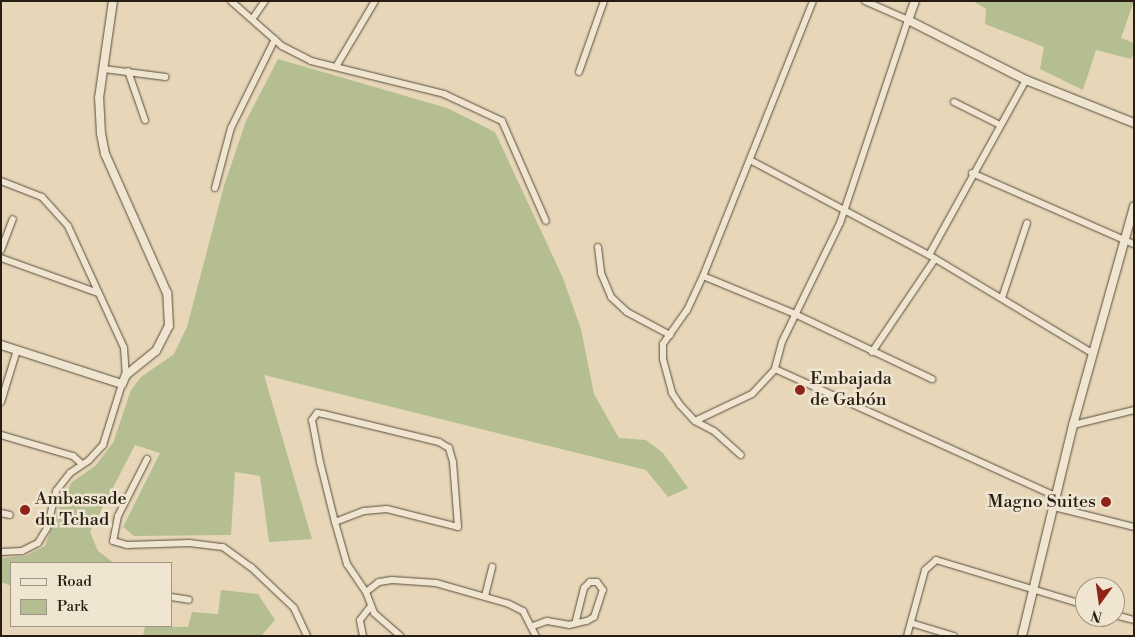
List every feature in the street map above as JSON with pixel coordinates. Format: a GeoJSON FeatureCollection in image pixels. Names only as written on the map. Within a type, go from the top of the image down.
{"type":"FeatureCollection","features":[{"type":"Feature","properties":{"kind":"street"},"geometry":{"type":"LineString","coordinates":[[1,552],[22,551],[38,543],[47,528],[56,490],[103,445],[126,375],[156,351],[169,326],[170,301],[105,154],[98,109],[113,1]]}},
{"type":"Feature","properties":{"kind":"street"},"geometry":{"type":"LineString","coordinates":[[231,1],[253,18],[275,39],[311,61],[337,65],[444,94],[502,121],[546,222]]}},
{"type":"Feature","properties":{"kind":"street"},"geometry":{"type":"LineString","coordinates":[[253,18],[265,1]]}},
{"type":"Feature","properties":{"kind":"street"},"geometry":{"type":"LineString","coordinates":[[337,65],[375,1]]}},
{"type":"Feature","properties":{"kind":"street"},"geometry":{"type":"LineString","coordinates":[[579,72],[604,1]]}},
{"type":"Feature","properties":{"kind":"street"},"geometry":{"type":"LineString","coordinates":[[741,455],[714,431],[695,421],[672,393],[662,349],[687,310],[704,276],[813,1]]}},
{"type":"Feature","properties":{"kind":"street"},"geometry":{"type":"LineString","coordinates":[[865,1],[908,20],[1026,80],[1134,123]]}},
{"type":"Feature","properties":{"kind":"street"},"geometry":{"type":"LineString","coordinates":[[695,421],[752,394],[775,369],[782,342],[840,223],[914,1]]}},
{"type":"Feature","properties":{"kind":"street"},"geometry":{"type":"LineString","coordinates":[[215,188],[231,128],[275,39]]}},
{"type":"Feature","properties":{"kind":"street"},"geometry":{"type":"LineString","coordinates":[[104,69],[165,77]]}},
{"type":"Feature","properties":{"kind":"street"},"geometry":{"type":"LineString","coordinates":[[128,71],[145,120]]}},
{"type":"Feature","properties":{"kind":"street"},"geometry":{"type":"LineString","coordinates":[[872,352],[932,257],[972,172],[1026,80]]}},
{"type":"Feature","properties":{"kind":"street"},"geometry":{"type":"LineString","coordinates":[[954,102],[1000,124]]}},
{"type":"Feature","properties":{"kind":"street"},"geometry":{"type":"LineString","coordinates":[[750,160],[932,257],[1092,353]]}},
{"type":"Feature","properties":{"kind":"street"},"geometry":{"type":"LineString","coordinates":[[972,172],[1134,244]]}},
{"type":"Feature","properties":{"kind":"street"},"geometry":{"type":"LineString","coordinates":[[1,181],[32,191],[54,207],[68,226],[124,348],[126,375]]}},
{"type":"Feature","properties":{"kind":"street"},"geometry":{"type":"LineString","coordinates":[[1022,636],[1057,498],[1073,425],[1134,206]]}},
{"type":"Feature","properties":{"kind":"street"},"geometry":{"type":"LineString","coordinates":[[1,250],[13,219]]}},
{"type":"Feature","properties":{"kind":"street"},"geometry":{"type":"LineString","coordinates":[[1002,298],[1027,223]]}},
{"type":"Feature","properties":{"kind":"street"},"geometry":{"type":"LineString","coordinates":[[598,247],[601,272],[617,304],[670,335]]}},
{"type":"Feature","properties":{"kind":"street"},"geometry":{"type":"LineString","coordinates":[[1,258],[98,293]]}},
{"type":"Feature","properties":{"kind":"street"},"geometry":{"type":"LineString","coordinates":[[704,276],[795,314],[932,379]]}},
{"type":"Feature","properties":{"kind":"street"},"geometry":{"type":"LineString","coordinates":[[1,346],[122,384]]}},
{"type":"Feature","properties":{"kind":"street"},"geometry":{"type":"LineString","coordinates":[[1,402],[17,350]]}},
{"type":"Feature","properties":{"kind":"street"},"geometry":{"type":"LineString","coordinates":[[775,369],[1057,498]]}},
{"type":"Feature","properties":{"kind":"street"},"geometry":{"type":"LineString","coordinates":[[1073,425],[1134,410]]}},
{"type":"Feature","properties":{"kind":"street"},"geometry":{"type":"LineString","coordinates":[[335,522],[364,511],[387,509],[458,527],[454,462],[449,448],[439,442],[317,414],[312,425],[335,522],[347,564],[366,592],[370,606],[400,636]]}},
{"type":"Feature","properties":{"kind":"street"},"geometry":{"type":"LineString","coordinates":[[1,435],[73,456],[82,464]]}},
{"type":"Feature","properties":{"kind":"street"},"geometry":{"type":"LineString","coordinates":[[147,459],[118,516],[113,541],[127,545],[190,543],[223,547],[251,567],[294,608],[306,634],[297,636]]}},
{"type":"Feature","properties":{"kind":"street"},"geometry":{"type":"LineString","coordinates":[[1054,507],[1134,527]]}},
{"type":"Feature","properties":{"kind":"street"},"geometry":{"type":"LineString","coordinates":[[1,513],[10,515]]}},
{"type":"Feature","properties":{"kind":"street"},"geometry":{"type":"LineString","coordinates":[[907,636],[925,570],[936,560],[1075,602]]}},
{"type":"Feature","properties":{"kind":"street"},"geometry":{"type":"LineString","coordinates":[[485,596],[492,567]]}},
{"type":"Feature","properties":{"kind":"street"},"geometry":{"type":"LineString","coordinates":[[366,592],[380,582],[411,580],[485,596],[523,611],[533,626],[536,636]]}},
{"type":"Feature","properties":{"kind":"street"},"geometry":{"type":"LineString","coordinates":[[533,626],[547,621],[560,625],[576,623],[595,615],[603,590],[597,582],[590,582],[584,588],[576,623]]}},
{"type":"Feature","properties":{"kind":"street"},"geometry":{"type":"LineString","coordinates":[[172,597],[189,600]]}},
{"type":"Feature","properties":{"kind":"street"},"geometry":{"type":"LineString","coordinates":[[363,636],[360,620],[370,606]]}},
{"type":"Feature","properties":{"kind":"street"},"geometry":{"type":"LineString","coordinates":[[911,623],[954,636]]}},
{"type":"Feature","properties":{"kind":"green space"},"geometry":{"type":"Polygon","coordinates":[[[973,1],[1134,1],[1121,38],[1134,43],[1134,53],[1131,59],[1096,50],[1083,90],[1040,69],[1044,47],[985,24],[986,9],[973,1]]]}},
{"type":"Feature","properties":{"kind":"green space"},"geometry":{"type":"Polygon","coordinates":[[[278,59],[447,108],[495,132],[563,278],[581,329],[594,394],[619,438],[646,440],[663,453],[688,488],[668,497],[646,470],[264,375],[312,539],[269,542],[260,476],[235,472],[231,535],[134,536],[123,527],[160,453],[135,445],[90,532],[98,551],[113,562],[10,562],[10,586],[1,582],[1,558],[25,556],[45,546],[61,501],[72,482],[95,466],[113,443],[131,390],[141,377],[174,354],[187,327],[224,186],[246,121],[278,59]]]}},
{"type":"Feature","properties":{"kind":"green space"},"geometry":{"type":"Polygon","coordinates":[[[221,590],[258,594],[275,620],[261,636],[143,636],[145,627],[188,627],[192,612],[218,614],[221,590]]]}},
{"type":"Feature","properties":{"kind":"place","name":"Embajada de Gabón"},"geometry":{"type":"Point","coordinates":[800,390]}},
{"type":"Feature","properties":{"kind":"place","name":"Magno Suites"},"geometry":{"type":"Point","coordinates":[1106,502]}},
{"type":"Feature","properties":{"kind":"place","name":"Ambassade du Tchad"},"geometry":{"type":"Point","coordinates":[25,510]}}]}
